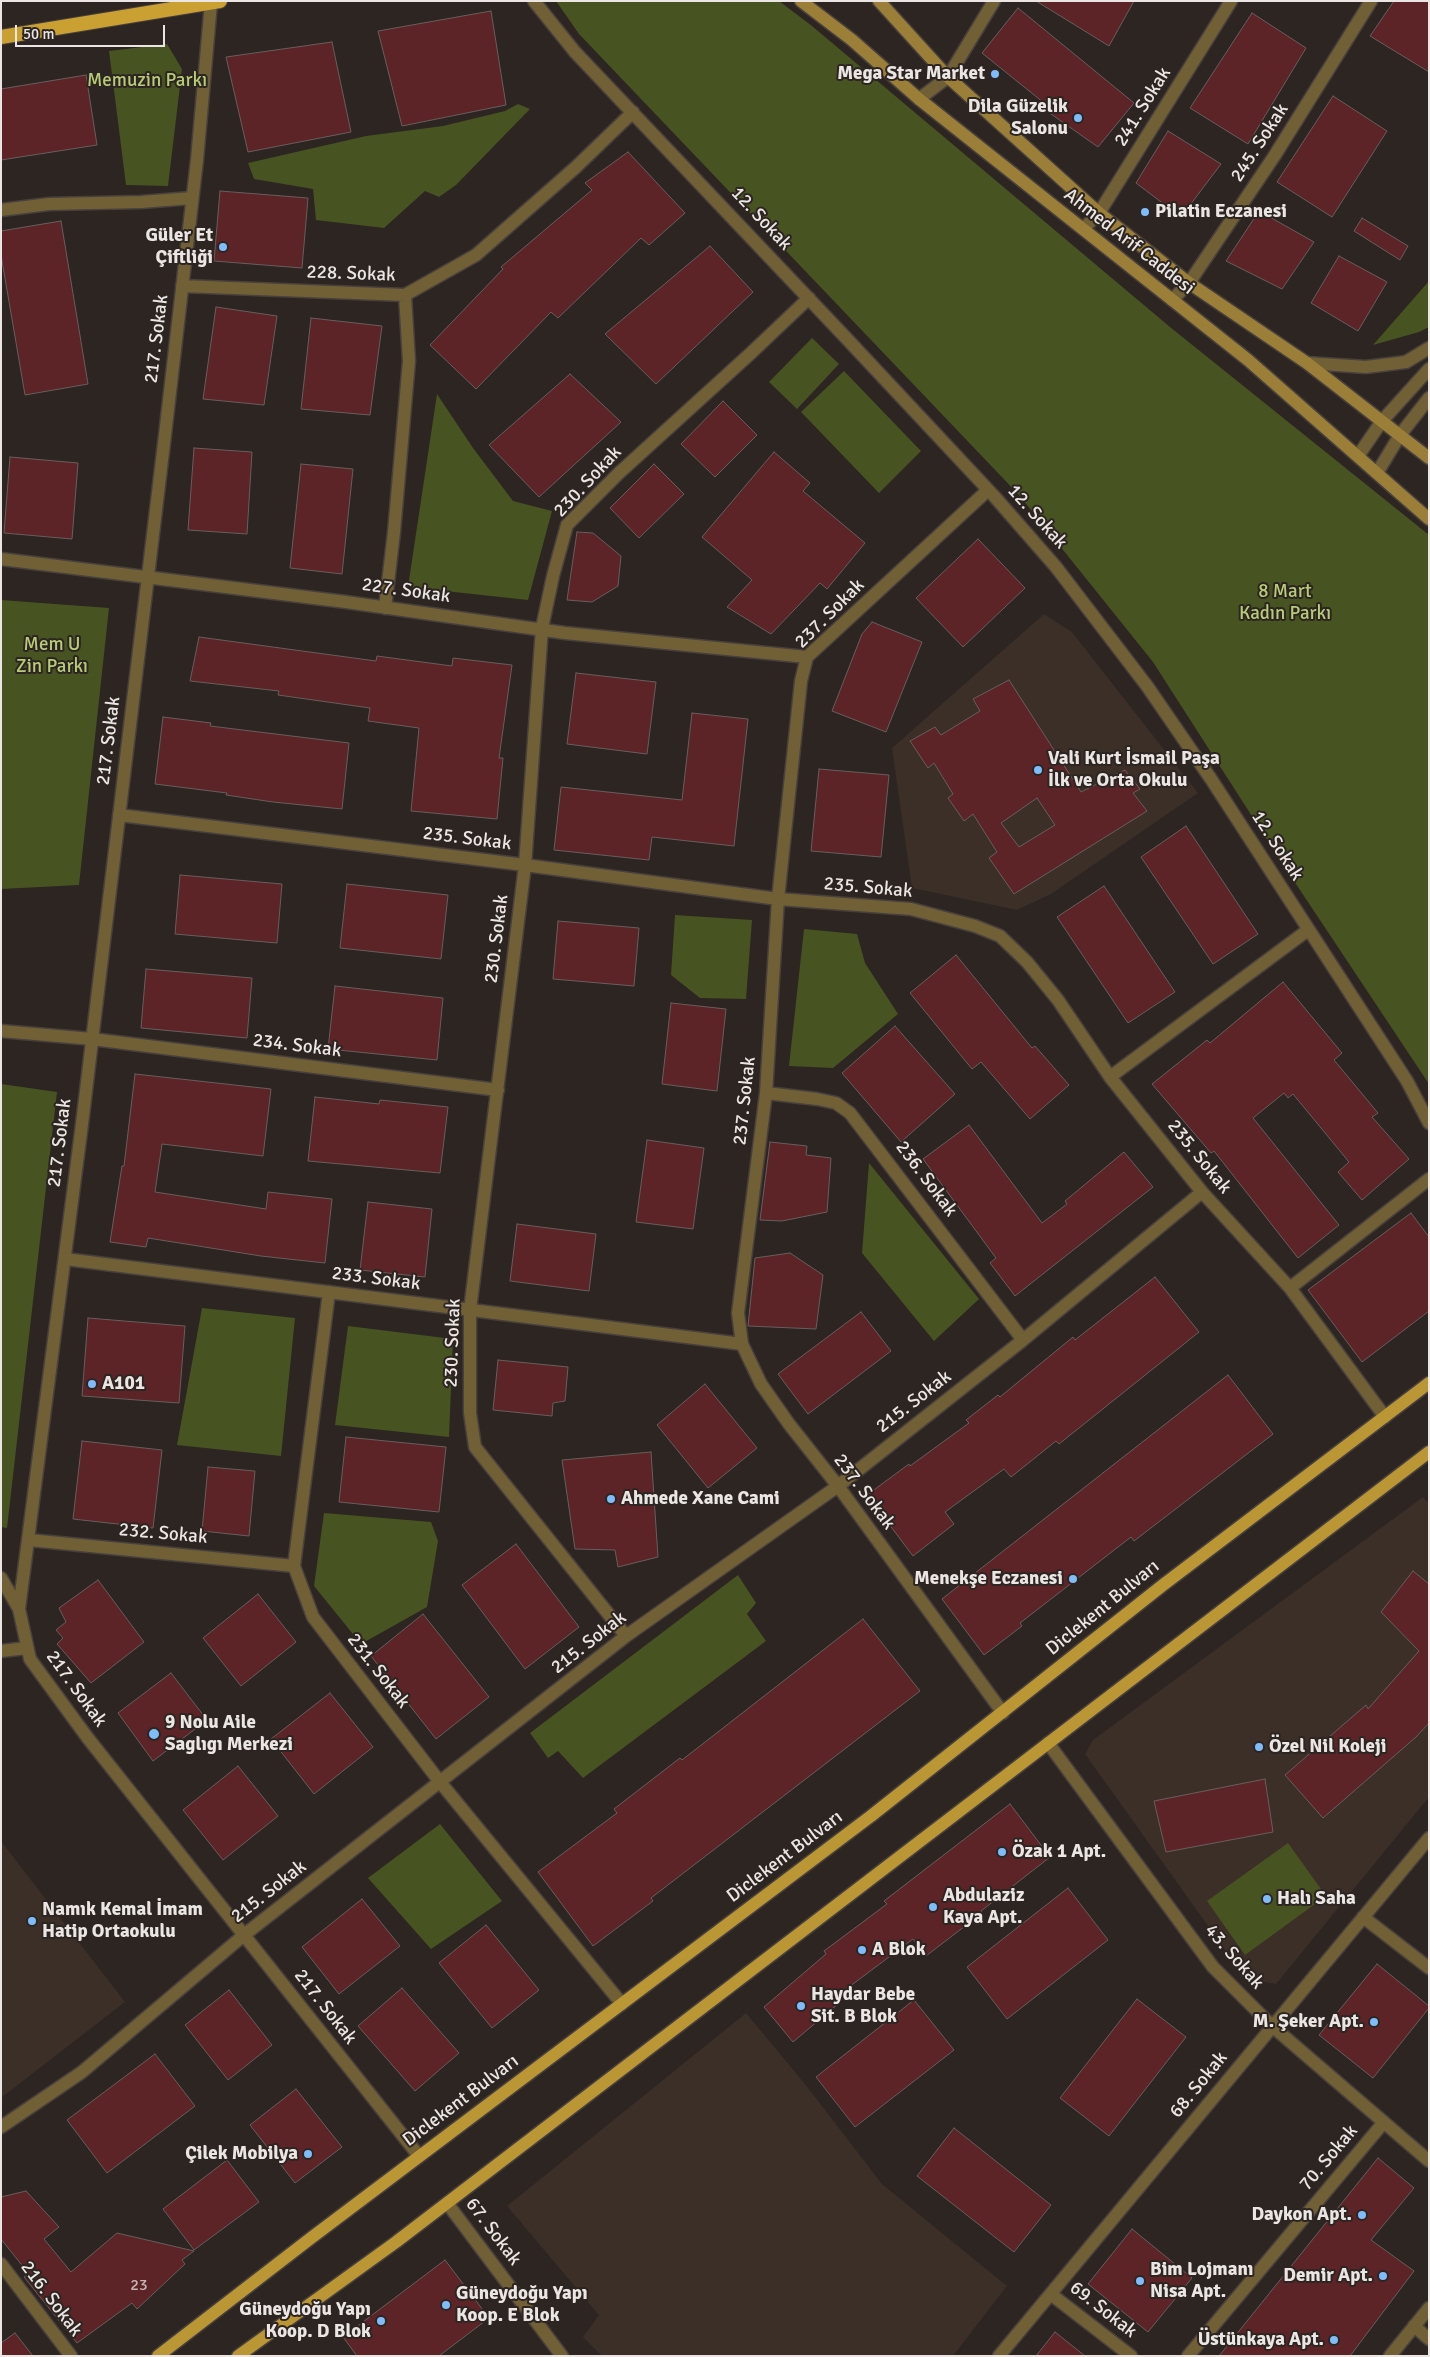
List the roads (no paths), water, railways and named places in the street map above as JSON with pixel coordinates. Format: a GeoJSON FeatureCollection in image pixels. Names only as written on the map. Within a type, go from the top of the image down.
{"type":"FeatureCollection","features":[{"type":"Feature","properties":{"kind":"highway"},"geometry":{"type":"LineString","coordinates":[[1,37],[215,2]]}},
{"type":"Feature","properties":{"kind":"main road","name":"Ahmed Arif Caddesi"},"geometry":{"type":"LineString","coordinates":[[801,1],[852,40],[919,99],[1248,360],[1429,518]]}},
{"type":"Feature","properties":{"kind":"main road","name":"Ahmed Arif Caddesi"},"geometry":{"type":"LineString","coordinates":[[879,1],[948,77],[1099,213],[1189,283],[1307,363],[1429,458]]}},
{"type":"Feature","properties":{"kind":"main road","name":"Diclekent Bulvarı"},"geometry":{"type":"LineString","coordinates":[[158,2356],[1003,1713],[1163,1584],[1429,1383]]}},
{"type":"Feature","properties":{"kind":"main road"},"geometry":{"type":"LineString","coordinates":[[238,2356],[448,2202],[1048,1743],[1427,1458]]}},
{"type":"Feature","properties":{"kind":"street","name":"12. Sokak"},"geometry":{"type":"LineString","coordinates":[[534,1],[576,52],[988,490],[1056,567],[1147,686],[1211,779],[1407,1081],[1429,1123]]}},
{"type":"Feature","properties":{"kind":"street"},"geometry":{"type":"LineString","coordinates":[[919,99],[948,77],[994,1]]}},
{"type":"Feature","properties":{"kind":"street","name":"241. Sokak"},"geometry":{"type":"LineString","coordinates":[[1083,229],[1099,213],[1231,1]]}},
{"type":"Feature","properties":{"kind":"street","name":"245. Sokak"},"geometry":{"type":"LineString","coordinates":[[1172,300],[1189,283],[1275,155],[1371,1]]}},
{"type":"Feature","properties":{"kind":"street","name":"217. Sokak"},"geometry":{"type":"LineString","coordinates":[[215,2],[92,1039],[19,1609],[30,1659],[87,1737],[419,2156]]}},
{"type":"Feature","properties":{"kind":"street","name":"228. Sokak"},"geometry":{"type":"LineString","coordinates":[[182,286],[405,295],[476,255],[576,167],[633,112]]}},
{"type":"Feature","properties":{"kind":"street"},"geometry":{"type":"LineString","coordinates":[[1,210],[49,204],[192,198]]}},
{"type":"Feature","properties":{"kind":"street"},"geometry":{"type":"LineString","coordinates":[[386,608],[409,361],[405,295]]}},
{"type":"Feature","properties":{"kind":"street","name":"230. Sokak"},"geometry":{"type":"LineString","coordinates":[[626,1636],[475,1448],[470,1413],[470,1310],[525,865],[542,628],[552,576],[568,525],[619,473],[809,298]]}},
{"type":"Feature","properties":{"kind":"street"},"geometry":{"type":"LineString","coordinates":[[1307,363],[1366,367],[1406,362],[1429,348]]}},
{"type":"Feature","properties":{"kind":"street"},"geometry":{"type":"LineString","coordinates":[[1358,456],[1382,421],[1429,369]]}},
{"type":"Feature","properties":{"kind":"street"},"geometry":{"type":"LineString","coordinates":[[1377,473],[1400,435],[1429,398]]}},
{"type":"Feature","properties":{"kind":"street","name":"237. Sokak"},"geometry":{"type":"LineString","coordinates":[[988,490],[807,657],[801,682],[778,899],[766,1094],[738,1313],[742,1344],[761,1384],[789,1424],[838,1486],[1003,1713]]}},
{"type":"Feature","properties":{"kind":"street","name":"227. Sokak"},"geometry":{"type":"LineString","coordinates":[[1,558],[542,628],[565,633],[807,657]]}},
{"type":"Feature","properties":{"kind":"street","name":"235. Sokak"},"geometry":{"type":"LineString","coordinates":[[119,815],[525,865],[778,899],[911,910],[975,926],[1000,936],[1027,962],[1058,1000],[1110,1077],[1202,1192],[1290,1288],[1385,1417]]}},
{"type":"Feature","properties":{"kind":"street"},"geometry":{"type":"LineString","coordinates":[[1110,1077],[1308,930]]}},
{"type":"Feature","properties":{"kind":"street","name":"234. Sokak"},"geometry":{"type":"LineString","coordinates":[[1,1031],[92,1039],[498,1090]]}},
{"type":"Feature","properties":{"kind":"street","name":"236. Sokak"},"geometry":{"type":"LineString","coordinates":[[766,1094],[817,1099],[836,1103],[850,1113],[1023,1340]]}},
{"type":"Feature","properties":{"kind":"street"},"geometry":{"type":"LineString","coordinates":[[1290,1288],[1429,1179]]}},
{"type":"Feature","properties":{"kind":"street","name":"215. Sokak"},"geometry":{"type":"LineString","coordinates":[[1,2127],[82,2072],[244,1936],[626,1636],[838,1486],[1023,1340],[1202,1192]]}},
{"type":"Feature","properties":{"kind":"street","name":"233. Sokak"},"geometry":{"type":"LineString","coordinates":[[65,1259],[742,1344]]}},
{"type":"Feature","properties":{"kind":"street","name":"231. Sokak"},"geometry":{"type":"LineString","coordinates":[[329,1292],[294,1566],[313,1617],[440,1782],[622,2004]]}},
{"type":"Feature","properties":{"kind":"street","name":"232. Sokak"},"geometry":{"type":"LineString","coordinates":[[29,1540],[294,1566]]}},
{"type":"Feature","properties":{"kind":"street"},"geometry":{"type":"LineString","coordinates":[[1,1578],[19,1609]]}},
{"type":"Feature","properties":{"kind":"street"},"geometry":{"type":"LineString","coordinates":[[1,1651],[27,1648]]}},
{"type":"Feature","properties":{"kind":"street","name":"43. Sokak"},"geometry":{"type":"LineString","coordinates":[[1048,1743],[1213,1967],[1272,2026],[1429,2161]]}},
{"type":"Feature","properties":{"kind":"street","name":"68. Sokak"},"geometry":{"type":"LineString","coordinates":[[999,2356],[1429,1838]]}},
{"type":"Feature","properties":{"kind":"street"},"geometry":{"type":"LineString","coordinates":[[1364,1917],[1429,1968]]}},
{"type":"Feature","properties":{"kind":"street","name":"70. Sokak"},"geometry":{"type":"LineString","coordinates":[[1188,2356],[1384,2122]]}},
{"type":"Feature","properties":{"kind":"street","name":"67. Sokak"},"geometry":{"type":"LineString","coordinates":[[448,2202],[562,2356]]}},
{"type":"Feature","properties":{"kind":"street","name":"216. Sokak"},"geometry":{"type":"LineString","coordinates":[[1,2264],[71,2356]]}},
{"type":"Feature","properties":{"kind":"street","name":"69. Sokak"},"geometry":{"type":"LineString","coordinates":[[1052,2294],[1131,2356]]}},
{"type":"Feature","properties":{"kind":"street"},"geometry":{"type":"LineString","coordinates":[[1390,2356],[1429,2308]]}},
{"type":"Feature","properties":{"kind":"street"},"geometry":{"type":"LineString","coordinates":[[1414,2326],[1429,2339]]}},
{"type":"Feature","properties":{"kind":"place","name":"Mega Star Market"},"geometry":{"type":"Point","coordinates":[995,74]}},
{"type":"Feature","properties":{"kind":"place","name":"Dila Güzelik Salonu"},"geometry":{"type":"Point","coordinates":[1078,118]}},
{"type":"Feature","properties":{"kind":"place","name":"Pilatin Eczanesi"},"geometry":{"type":"Point","coordinates":[1145,212]}},
{"type":"Feature","properties":{"kind":"place","name":"Güler Et Çiftliği"},"geometry":{"type":"Point","coordinates":[223,247]}},
{"type":"Feature","properties":{"kind":"place","name":"Vali Kurt İsmail Paşa İlk ve Orta Okulu"},"geometry":{"type":"Point","coordinates":[1038,770]}},
{"type":"Feature","properties":{"kind":"place","name":"A101"},"geometry":{"type":"Point","coordinates":[92,1384]}},
{"type":"Feature","properties":{"kind":"place","name":"Ahmede Xane Cami"},"geometry":{"type":"Point","coordinates":[611,1499]}},
{"type":"Feature","properties":{"kind":"place","name":"Menekşe Eczanesi"},"geometry":{"type":"Point","coordinates":[1073,1579]}},
{"type":"Feature","properties":{"kind":"place","name":"9 Nolu Aile Saglıgı Merkezi"},"geometry":{"type":"Point","coordinates":[154,1734]}},
{"type":"Feature","properties":{"kind":"place","name":"Özel Nil Koleji"},"geometry":{"type":"Point","coordinates":[1259,1747]}},
{"type":"Feature","properties":{"kind":"place","name":"Özak 1 Apt."},"geometry":{"type":"Point","coordinates":[1002,1852]}},
{"type":"Feature","properties":{"kind":"place","name":"Halı Saha"},"geometry":{"type":"Point","coordinates":[1267,1899]}},
{"type":"Feature","properties":{"kind":"place","name":"Abdulaziz Kaya Apt."},"geometry":{"type":"Point","coordinates":[933,1907]}},
{"type":"Feature","properties":{"kind":"place","name":"Namık Kemal İmam Hatip Ortaokulu"},"geometry":{"type":"Point","coordinates":[32,1921]}},
{"type":"Feature","properties":{"kind":"place","name":"A Blok"},"geometry":{"type":"Point","coordinates":[862,1950]}},
{"type":"Feature","properties":{"kind":"place","name":"Haydar Bebe Sit. B Blok"},"geometry":{"type":"Point","coordinates":[801,2006]}},
{"type":"Feature","properties":{"kind":"place","name":"M. Şeker Apt."},"geometry":{"type":"Point","coordinates":[1374,2022]}},
{"type":"Feature","properties":{"kind":"place","name":"Çilek Mobilya"},"geometry":{"type":"Point","coordinates":[308,2154]}},
{"type":"Feature","properties":{"kind":"place","name":"Daykon Apt."},"geometry":{"type":"Point","coordinates":[1362,2215]}},
{"type":"Feature","properties":{"kind":"place","name":"Demir Apt."},"geometry":{"type":"Point","coordinates":[1383,2276]}},
{"type":"Feature","properties":{"kind":"place","name":"Bim Lojmanı Nisa Apt."},"geometry":{"type":"Point","coordinates":[1140,2281]}},
{"type":"Feature","properties":{"kind":"place","name":"Güneydoğu Yapı Koop. E Blok"},"geometry":{"type":"Point","coordinates":[446,2305]}},
{"type":"Feature","properties":{"kind":"place","name":"Güneydoğu Yapı Koop. D Blok"},"geometry":{"type":"Point","coordinates":[381,2321]}},
{"type":"Feature","properties":{"kind":"place","name":"Üstünkaya Apt."},"geometry":{"type":"Point","coordinates":[1334,2340]}},
{"type":"Feature","properties":{"kind":"park label","name":"Memuzin Parkı"},"geometry":{"type":"Point","coordinates":[147,81]}},
{"type":"Feature","properties":{"kind":"park label","name":"8 Mart Kadın Parkı"},"geometry":{"type":"Point","coordinates":[1285,603]}},
{"type":"Feature","properties":{"kind":"park label","name":"Mem U Zin Parkı"},"geometry":{"type":"Point","coordinates":[52,656]}}]}
